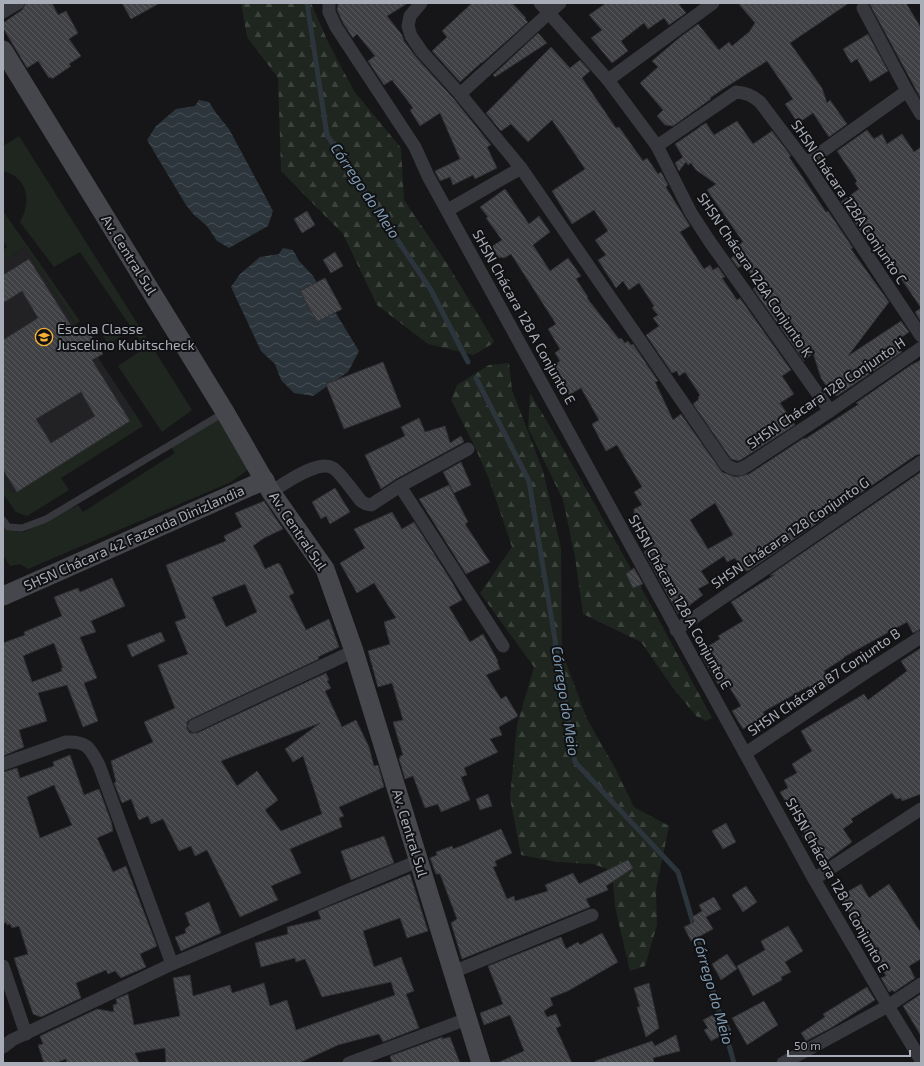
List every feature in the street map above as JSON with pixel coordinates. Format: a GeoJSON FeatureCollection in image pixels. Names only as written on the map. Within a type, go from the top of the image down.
{"type":"FeatureCollection","features":[{"type":"Feature","properties":{"kind":"street"},"geometry":{"type":"LineString","coordinates":[[3,12],[18,3]]}},
{"type":"Feature","properties":{"kind":"street","name":"SHSN Chácara 128 A Conjunto E"},"geometry":{"type":"LineString","coordinates":[[329,3],[329,12],[336,27],[415,147],[428,176],[448,210],[676,630],[746,753],[814,879],[921,1060]]}},
{"type":"Feature","properties":{"kind":"street"},"geometry":{"type":"LineString","coordinates":[[421,3],[410,16],[408,26],[411,36],[422,52],[460,94],[521,168],[448,210]]}},
{"type":"Feature","properties":{"kind":"street"},"geometry":{"type":"LineString","coordinates":[[460,94],[545,8],[560,3]]}},
{"type":"Feature","properties":{"kind":"street"},"geometry":{"type":"LineString","coordinates":[[608,80],[713,3]]}},
{"type":"Feature","properties":{"kind":"street","name":"SHSN Chácara 126A Conjunto K"},"geometry":{"type":"LineString","coordinates":[[545,8],[608,80],[657,146],[691,213],[830,411]]}},
{"type":"Feature","properties":{"kind":"street"},"geometry":{"type":"LineString","coordinates":[[863,8],[907,91],[921,114]]}},
{"type":"Feature","properties":{"kind":"street","name":"Av. Central Sul"},"geometry":{"type":"LineString","coordinates":[[3,50],[225,412],[268,486],[326,570],[354,651],[481,1063]]}},
{"type":"Feature","properties":{"kind":"street"},"geometry":{"type":"LineString","coordinates":[[806,163],[907,91]]}},
{"type":"Feature","properties":{"kind":"street","name":"SHSN Chácara 128A Conjunto C"},"geometry":{"type":"LineString","coordinates":[[657,146],[736,92],[752,95],[760,102],[806,163],[921,336]]}},
{"type":"Feature","properties":{"kind":"street","name":"SHSN Chácara 128 Conjunto H"},"geometry":{"type":"LineString","coordinates":[[521,168],[716,452],[726,465],[734,470],[741,470],[748,466],[921,348]]}},
{"type":"Feature","properties":{"kind":"street"},"geometry":{"type":"LineString","coordinates":[[268,486],[314,467],[325,465],[333,468],[354,493],[366,504],[371,505],[400,486],[468,449]]}},
{"type":"Feature","properties":{"kind":"street","name":"SHSN Chácara 128 Conjunto G"},"geometry":{"type":"LineString","coordinates":[[676,630],[921,462]]}},
{"type":"Feature","properties":{"kind":"street","name":"SHSN Chácara 42 Fazenda Dinizlandia"},"geometry":{"type":"LineString","coordinates":[[5,592],[268,486]]}},
{"type":"Feature","properties":{"kind":"street"},"geometry":{"type":"LineString","coordinates":[[400,486],[503,646]]}},
{"type":"Feature","properties":{"kind":"street","name":"SHSN Chácara 87 Conjunto B"},"geometry":{"type":"LineString","coordinates":[[746,753],[921,637]]}},
{"type":"Feature","properties":{"kind":"street"},"geometry":{"type":"LineString","coordinates":[[194,726],[354,651]]}},
{"type":"Feature","properties":{"kind":"street"},"geometry":{"type":"LineString","coordinates":[[3,764],[66,742],[77,742],[88,748],[99,765],[172,964]]}},
{"type":"Feature","properties":{"kind":"street"},"geometry":{"type":"LineString","coordinates":[[814,879],[921,809]]}},
{"type":"Feature","properties":{"kind":"street"},"geometry":{"type":"LineString","coordinates":[[3,1047],[12,1040],[172,964],[418,861]]}},
{"type":"Feature","properties":{"kind":"street"},"geometry":{"type":"LineString","coordinates":[[453,972],[592,915]]}},
{"type":"Feature","properties":{"kind":"street"},"geometry":{"type":"LineString","coordinates":[[3,966],[26,1034]]}},
{"type":"Feature","properties":{"kind":"street"},"geometry":{"type":"LineString","coordinates":[[783,1063],[888,1006],[921,984]]}},
{"type":"Feature","properties":{"kind":"street"},"geometry":{"type":"LineString","coordinates":[[349,1063],[467,1019]]}},
{"type":"Feature","properties":{"kind":"lane"},"geometry":{"type":"LineString","coordinates":[[3,520],[8,526],[22,528],[46,519],[225,412]]}},
{"type":"Feature","properties":{"kind":"shaded area","name":"Escola Classe Juscelino Kubitscheck"},"geometry":{"type":"Polygon","coordinates":[[[25,247],[134,412],[12,493],[3,480],[3,262],[25,247]]]}},
{"type":"Feature","properties":{"kind":"green space"},"geometry":{"type":"Polygon","coordinates":[[[241,3],[311,3],[328,42],[354,91],[401,148],[404,200],[446,262],[494,341],[492,344],[473,355],[428,344],[377,305],[343,234],[281,171],[278,78],[247,37],[241,3]]]}},
{"type":"Feature","properties":{"kind":"green space"},"geometry":{"type":"Polygon","coordinates":[[[19,136],[192,410],[162,432],[118,366],[145,348],[80,252],[54,267],[20,222],[26,206],[23,184],[11,174],[3,171],[3,146],[19,136]]]}},
{"type":"Feature","properties":{"kind":"green space"},"geometry":{"type":"Polygon","coordinates":[[[3,211],[80,321],[76,324],[25,247],[3,262],[3,250],[7,247],[3,241],[3,211]]]}},
{"type":"Feature","properties":{"kind":"green space"},"geometry":{"type":"Polygon","coordinates":[[[117,326],[123,335],[109,345],[103,336],[117,326]]]}},
{"type":"Feature","properties":{"kind":"green space"},"geometry":{"type":"Polygon","coordinates":[[[509,363],[512,390],[543,471],[561,548],[562,652],[587,719],[614,766],[634,807],[669,826],[656,890],[657,925],[645,966],[630,971],[615,907],[612,871],[593,864],[557,862],[521,855],[510,798],[517,725],[534,667],[480,593],[512,547],[489,479],[474,445],[451,400],[457,385],[489,365],[509,363]]]}},
{"type":"Feature","properties":{"kind":"green space"},"geometry":{"type":"Polygon","coordinates":[[[530,393],[600,514],[712,718],[706,721],[696,716],[673,688],[641,642],[583,614],[575,557],[563,500],[528,428],[530,393]]]}},
{"type":"Feature","properties":{"kind":"green space"},"geometry":{"type":"Polygon","coordinates":[[[134,412],[143,426],[61,478],[69,490],[27,516],[16,512],[3,494],[3,480],[12,493],[134,412]]]}},
{"type":"Feature","properties":{"kind":"green space"},"geometry":{"type":"Polygon","coordinates":[[[219,419],[248,470],[231,482],[28,569],[20,564],[10,566],[3,555],[3,525],[6,530],[24,532],[78,505],[83,512],[175,453],[171,447],[219,419]]]}},
{"type":"Feature","properties":{"kind":"water"},"geometry":{"type":"Polygon","coordinates":[[[199,100],[209,102],[229,129],[273,211],[268,226],[229,248],[217,241],[207,226],[194,215],[186,205],[147,140],[156,126],[176,109],[195,106],[199,100]]]}},
{"type":"Feature","properties":{"kind":"water"},"geometry":{"type":"Polygon","coordinates":[[[283,248],[293,250],[299,261],[313,276],[359,351],[348,372],[313,396],[294,393],[281,380],[275,364],[261,351],[231,287],[240,274],[260,257],[279,254],[283,248]]]}},
{"type":"Feature","properties":{"kind":"building"},"geometry":{"type":"Polygon","coordinates":[[[26,3],[52,3],[58,15],[66,11],[78,33],[69,39],[81,56],[69,64],[71,66],[52,79],[51,77],[49,78],[38,61],[27,68],[3,28],[3,23],[22,10],[26,3]]]}},
{"type":"Feature","properties":{"kind":"building"},"geometry":{"type":"Polygon","coordinates":[[[122,3],[160,3],[131,19],[122,3]]]}},
{"type":"Feature","properties":{"kind":"building"},"geometry":{"type":"Polygon","coordinates":[[[338,3],[408,3],[387,16],[402,35],[404,41],[416,57],[454,99],[491,145],[487,147],[497,168],[475,179],[473,175],[453,185],[450,177],[440,181],[435,171],[460,159],[440,113],[420,126],[410,110],[413,108],[392,80],[384,85],[368,61],[375,56],[357,34],[353,38],[343,23],[337,10],[338,3]]]}},
{"type":"Feature","properties":{"kind":"building"},"geometry":{"type":"Polygon","coordinates":[[[472,3],[512,3],[528,22],[460,82],[432,51],[447,37],[442,31],[472,3]]]}},
{"type":"Feature","properties":{"kind":"building"},"geometry":{"type":"Polygon","coordinates":[[[606,3],[678,3],[686,13],[669,25],[664,18],[648,29],[644,23],[621,41],[628,51],[612,63],[591,38],[602,30],[589,15],[606,3]]]}},
{"type":"Feature","properties":{"kind":"building"},"geometry":{"type":"Polygon","coordinates":[[[738,3],[849,3],[790,43],[822,88],[827,103],[830,100],[847,124],[829,137],[813,113],[798,123],[785,104],[793,99],[767,61],[723,89],[673,126],[665,125],[657,116],[663,110],[640,83],[658,67],[652,61],[698,24],[719,50],[729,42],[732,46],[749,32],[755,23],[738,3]]]}},
{"type":"Feature","properties":{"kind":"building"},"geometry":{"type":"Polygon","coordinates":[[[869,3],[906,3],[921,28],[921,99],[869,3]]]}},
{"type":"Feature","properties":{"kind":"building"},"geometry":{"type":"Polygon","coordinates":[[[538,33],[547,43],[495,77],[493,75],[538,33]]]}},
{"type":"Feature","properties":{"kind":"building"},"geometry":{"type":"Polygon","coordinates":[[[868,34],[888,71],[870,82],[857,59],[851,63],[843,49],[868,34]]]}},
{"type":"Feature","properties":{"kind":"building"},"geometry":{"type":"Polygon","coordinates":[[[551,47],[570,68],[580,60],[590,71],[582,78],[616,128],[619,127],[643,161],[647,158],[658,174],[661,172],[668,185],[666,187],[667,189],[690,226],[680,232],[704,269],[710,265],[713,270],[718,267],[725,277],[722,278],[737,300],[740,298],[791,370],[782,376],[794,394],[780,403],[795,425],[739,461],[731,459],[693,404],[699,399],[698,397],[700,395],[685,372],[679,376],[677,371],[672,373],[646,335],[659,326],[653,318],[658,315],[652,308],[654,306],[639,283],[629,290],[623,281],[616,288],[598,260],[606,255],[595,240],[608,231],[594,210],[572,224],[552,191],[585,169],[552,120],[528,142],[511,124],[501,131],[486,113],[551,47]]]}},
{"type":"Feature","properties":{"kind":"building"},"geometry":{"type":"Polygon","coordinates":[[[737,121],[753,144],[772,131],[791,156],[789,157],[826,212],[828,211],[853,248],[851,249],[889,302],[848,356],[901,321],[909,332],[895,342],[902,352],[837,396],[832,394],[821,378],[813,353],[804,361],[753,289],[758,285],[744,264],[738,268],[731,258],[737,254],[734,248],[743,242],[707,190],[716,184],[696,170],[691,163],[688,165],[686,162],[679,171],[675,163],[683,157],[675,144],[699,127],[706,123],[714,135],[737,121]]]}},
{"type":"Feature","properties":{"kind":"building"},"geometry":{"type":"Polygon","coordinates":[[[867,130],[874,139],[882,134],[887,144],[902,134],[914,152],[921,147],[921,308],[887,258],[889,256],[873,234],[866,239],[841,202],[859,189],[855,183],[857,181],[837,151],[867,130]]]}},
{"type":"Feature","properties":{"kind":"building"},"geometry":{"type":"Polygon","coordinates":[[[505,189],[529,224],[539,216],[550,232],[533,245],[550,271],[568,258],[581,276],[576,279],[588,297],[587,298],[619,339],[621,338],[625,343],[628,341],[631,345],[633,344],[658,381],[655,382],[673,420],[681,414],[722,472],[736,477],[749,474],[859,404],[856,403],[911,365],[921,360],[921,454],[916,455],[748,571],[742,570],[735,558],[727,562],[724,556],[701,571],[709,583],[698,589],[703,595],[678,614],[644,552],[655,544],[643,523],[640,524],[634,514],[634,509],[642,505],[634,492],[642,487],[617,445],[606,451],[592,424],[599,420],[581,388],[569,395],[559,376],[553,380],[547,369],[560,361],[555,353],[560,349],[548,329],[556,324],[511,254],[504,258],[499,258],[491,247],[502,240],[480,207],[505,189]],[[715,503],[690,520],[708,549],[733,535],[715,503]]]}},
{"type":"Feature","properties":{"kind":"building"},"geometry":{"type":"Polygon","coordinates":[[[307,211],[315,225],[302,233],[294,219],[307,211]]]}},
{"type":"Feature","properties":{"kind":"building"},"geometry":{"type":"Polygon","coordinates":[[[335,252],[343,266],[331,273],[323,260],[335,252]]]}},
{"type":"Feature","properties":{"kind":"building","name":"Escola Classe Juscelino Kubitscheck"},"geometry":{"type":"Polygon","coordinates":[[[29,259],[77,335],[87,329],[103,354],[92,360],[130,421],[17,492],[3,470],[3,340],[38,318],[22,291],[3,303],[3,275],[29,259]],[[81,392],[36,419],[51,443],[95,416],[81,392]]]}},
{"type":"Feature","properties":{"kind":"building"},"geometry":{"type":"Polygon","coordinates":[[[325,278],[342,309],[317,322],[300,291],[325,278]]]}},
{"type":"Feature","properties":{"kind":"building"},"geometry":{"type":"Polygon","coordinates":[[[921,308],[921,322],[915,312],[921,308]]]}},
{"type":"Feature","properties":{"kind":"building"},"geometry":{"type":"Polygon","coordinates":[[[383,362],[401,407],[344,429],[326,384],[383,362]]]}},
{"type":"Feature","properties":{"kind":"building"},"geometry":{"type":"Polygon","coordinates":[[[419,418],[425,432],[445,426],[450,443],[461,436],[464,442],[396,479],[381,489],[365,455],[405,436],[401,427],[419,418]]]}},
{"type":"Feature","properties":{"kind":"building"},"geometry":{"type":"Polygon","coordinates":[[[461,462],[471,485],[454,493],[443,472],[461,462]]]}},
{"type":"Feature","properties":{"kind":"building"},"geometry":{"type":"Polygon","coordinates":[[[921,472],[921,629],[913,633],[907,622],[844,657],[824,671],[831,683],[819,691],[816,686],[811,689],[809,686],[763,712],[765,716],[743,729],[732,711],[741,706],[725,680],[718,684],[699,652],[720,639],[718,636],[743,621],[731,602],[774,575],[770,575],[921,472]]]}},
{"type":"Feature","properties":{"kind":"building"},"geometry":{"type":"Polygon","coordinates":[[[449,485],[468,522],[465,524],[490,562],[466,574],[419,499],[449,485]]]}},
{"type":"Feature","properties":{"kind":"building"},"geometry":{"type":"Polygon","coordinates":[[[335,488],[350,512],[330,524],[326,516],[321,519],[312,502],[335,488]]]}},
{"type":"Feature","properties":{"kind":"building"},"geometry":{"type":"Polygon","coordinates":[[[264,501],[283,529],[264,538],[253,546],[265,569],[278,563],[280,564],[294,593],[289,596],[306,630],[329,619],[339,647],[318,657],[319,659],[191,719],[187,722],[187,729],[190,733],[197,733],[326,673],[329,680],[327,681],[331,688],[325,691],[342,727],[356,720],[369,747],[374,766],[378,765],[384,787],[339,807],[344,816],[339,818],[342,827],[290,849],[301,873],[271,886],[278,900],[240,917],[207,850],[195,856],[191,846],[179,851],[163,819],[151,824],[148,816],[139,820],[131,799],[122,803],[114,783],[116,782],[111,761],[153,742],[144,722],[175,708],[158,665],[188,654],[175,622],[186,618],[166,565],[226,541],[224,536],[242,527],[235,513],[264,501]],[[245,584],[212,597],[226,627],[257,612],[245,584]],[[320,723],[221,761],[237,786],[257,771],[278,800],[265,810],[281,831],[322,814],[303,756],[293,762],[285,749],[320,723]]]}},
{"type":"Feature","properties":{"kind":"building"},"geometry":{"type":"Polygon","coordinates":[[[392,512],[402,529],[414,522],[452,582],[462,600],[449,607],[470,642],[483,634],[498,661],[497,662],[500,669],[486,675],[501,699],[506,696],[518,716],[499,727],[502,735],[490,739],[498,752],[464,768],[467,775],[461,777],[470,800],[441,812],[438,804],[425,808],[413,776],[405,779],[399,759],[400,756],[403,755],[393,722],[403,720],[392,683],[378,687],[368,651],[390,644],[384,622],[396,618],[374,583],[357,593],[340,563],[365,548],[354,529],[392,512]]]}},
{"type":"Feature","properties":{"kind":"building"},"geometry":{"type":"Polygon","coordinates":[[[634,568],[643,584],[633,588],[626,574],[634,568]]]}},
{"type":"Feature","properties":{"kind":"building"},"geometry":{"type":"Polygon","coordinates":[[[112,578],[125,606],[91,621],[96,632],[80,637],[97,678],[84,683],[98,721],[83,727],[67,685],[38,693],[47,721],[19,730],[24,747],[3,756],[3,643],[25,635],[24,632],[62,616],[54,597],[78,588],[80,592],[112,578]],[[54,643],[23,656],[32,682],[62,671],[61,668],[63,668],[54,643]]]}},
{"type":"Feature","properties":{"kind":"building"},"geometry":{"type":"Polygon","coordinates":[[[161,632],[165,641],[132,657],[127,645],[161,632]]]}},
{"type":"Feature","properties":{"kind":"building"},"geometry":{"type":"Polygon","coordinates":[[[921,648],[921,794],[902,801],[901,798],[896,799],[892,793],[851,819],[853,822],[843,829],[852,842],[822,864],[802,836],[805,834],[780,792],[788,788],[784,780],[797,773],[792,764],[812,751],[801,731],[864,694],[868,700],[907,671],[901,661],[921,648]]]}},
{"type":"Feature","properties":{"kind":"building"},"geometry":{"type":"Polygon","coordinates":[[[70,755],[84,795],[99,789],[111,821],[113,831],[97,838],[113,872],[126,866],[157,946],[140,954],[146,967],[121,978],[115,971],[108,974],[106,970],[76,983],[81,998],[41,1017],[33,1014],[14,958],[28,954],[19,926],[12,928],[10,924],[7,925],[6,922],[3,924],[3,772],[17,768],[20,778],[54,766],[53,762],[70,755]],[[54,785],[27,797],[40,838],[72,825],[54,785]]]}},
{"type":"Feature","properties":{"kind":"building"},"geometry":{"type":"Polygon","coordinates":[[[488,794],[492,806],[480,810],[476,799],[488,794]]]}},
{"type":"Feature","properties":{"kind":"building"},"geometry":{"type":"Polygon","coordinates":[[[726,823],[736,842],[723,849],[712,831],[726,823]]]}},
{"type":"Feature","properties":{"kind":"building"},"geometry":{"type":"Polygon","coordinates":[[[501,829],[512,853],[495,861],[497,866],[493,867],[507,899],[514,896],[515,901],[548,891],[545,885],[573,873],[579,884],[628,860],[633,868],[606,886],[608,890],[586,899],[590,907],[462,959],[451,923],[457,919],[440,874],[436,874],[430,858],[437,855],[436,852],[452,846],[453,849],[501,829]]]}},
{"type":"Feature","properties":{"kind":"building"},"geometry":{"type":"Polygon","coordinates":[[[384,836],[394,863],[351,880],[341,851],[384,836]]]}},
{"type":"Feature","properties":{"kind":"building"},"geometry":{"type":"Polygon","coordinates":[[[410,874],[428,931],[407,938],[400,918],[363,931],[374,967],[401,957],[414,991],[406,994],[419,1028],[383,1042],[379,1034],[338,1045],[299,1063],[166,1063],[165,1048],[135,1053],[139,1063],[67,1063],[66,1059],[55,1063],[44,1063],[38,1045],[43,1044],[40,1036],[97,1009],[114,1012],[113,1005],[117,1004],[116,999],[128,994],[134,1025],[180,1016],[173,978],[190,975],[193,996],[230,985],[232,993],[264,983],[270,1006],[287,1000],[296,1030],[395,995],[391,982],[322,997],[305,959],[296,962],[295,958],[261,967],[255,943],[288,934],[287,927],[321,919],[318,911],[410,874]]]}},
{"type":"Feature","properties":{"kind":"building"},"geometry":{"type":"Polygon","coordinates":[[[861,884],[869,898],[889,884],[921,933],[921,959],[909,966],[915,978],[894,992],[893,990],[889,992],[881,978],[886,976],[852,914],[850,914],[840,896],[861,884]]]}},
{"type":"Feature","properties":{"kind":"building"},"geometry":{"type":"Polygon","coordinates":[[[746,886],[757,902],[743,912],[732,895],[746,886]]]}},
{"type":"Feature","properties":{"kind":"building"},"geometry":{"type":"Polygon","coordinates":[[[714,897],[721,909],[706,917],[713,929],[691,941],[684,927],[694,922],[692,917],[702,911],[699,905],[714,897]]]}},
{"type":"Feature","properties":{"kind":"building"},"geometry":{"type":"Polygon","coordinates":[[[209,902],[221,933],[181,951],[175,937],[186,933],[185,929],[190,925],[185,913],[209,902]]]}},
{"type":"Feature","properties":{"kind":"building"},"geometry":{"type":"Polygon","coordinates":[[[788,926],[803,951],[785,962],[791,972],[781,977],[782,980],[753,996],[737,966],[765,950],[761,941],[788,926]]]}},
{"type":"Feature","properties":{"kind":"building"},"geometry":{"type":"Polygon","coordinates":[[[602,933],[618,962],[568,991],[550,998],[553,1005],[544,1011],[547,1017],[556,1014],[561,1026],[556,1028],[572,1063],[497,1063],[524,1051],[510,1015],[484,1025],[480,1013],[503,1004],[488,966],[561,937],[566,949],[578,942],[580,945],[602,933]]]}},
{"type":"Feature","properties":{"kind":"building"},"geometry":{"type":"Polygon","coordinates":[[[727,954],[737,969],[721,980],[712,964],[727,954]]]}},
{"type":"Feature","properties":{"kind":"building"},"geometry":{"type":"Polygon","coordinates":[[[649,983],[659,1028],[646,1037],[637,1007],[640,1007],[634,988],[649,983]]]}},
{"type":"Feature","properties":{"kind":"building"},"geometry":{"type":"Polygon","coordinates":[[[867,987],[875,1000],[831,1028],[806,1041],[801,1033],[825,1017],[823,1014],[867,987]]]}},
{"type":"Feature","properties":{"kind":"building"},"geometry":{"type":"Polygon","coordinates":[[[921,994],[921,1036],[903,1006],[921,994]]]}},
{"type":"Feature","properties":{"kind":"building"},"geometry":{"type":"Polygon","coordinates":[[[764,1001],[778,1025],[747,1045],[732,1018],[764,1001]]]}},
{"type":"Feature","properties":{"kind":"building"},"geometry":{"type":"Polygon","coordinates":[[[720,1011],[731,1030],[711,1041],[704,1030],[708,1028],[703,1020],[720,1011]]]}},
{"type":"Feature","properties":{"kind":"building"},"geometry":{"type":"Polygon","coordinates":[[[676,1035],[680,1051],[653,1058],[654,1063],[595,1063],[595,1061],[652,1041],[655,1046],[676,1035]]]}},
{"type":"Feature","properties":{"kind":"building"},"geometry":{"type":"Polygon","coordinates":[[[442,1037],[442,1039],[450,1037],[460,1063],[392,1063],[390,1056],[442,1037]]]}},
{"type":"Feature","properties":{"kind":"waterway","name":"Córrego do Meio"},"geometry":{"type":"LineString","coordinates":[[307,3],[327,135],[431,290],[468,362]]}},
{"type":"Feature","properties":{"kind":"waterway","name":"Córrego do Meio"},"geometry":{"type":"LineString","coordinates":[[476,378],[529,481],[575,762],[678,872],[721,1018]]}},
{"type":"Feature","properties":{"kind":"waterway","name":"Córrego do Meio"},"geometry":{"type":"LineString","coordinates":[[724,1028],[734,1063]]}},
{"type":"Feature","properties":{"kind":"place","name":"Escola Classe Juscelino Kubitscheck"},"geometry":{"type":"Point","coordinates":[44,337]}}]}
